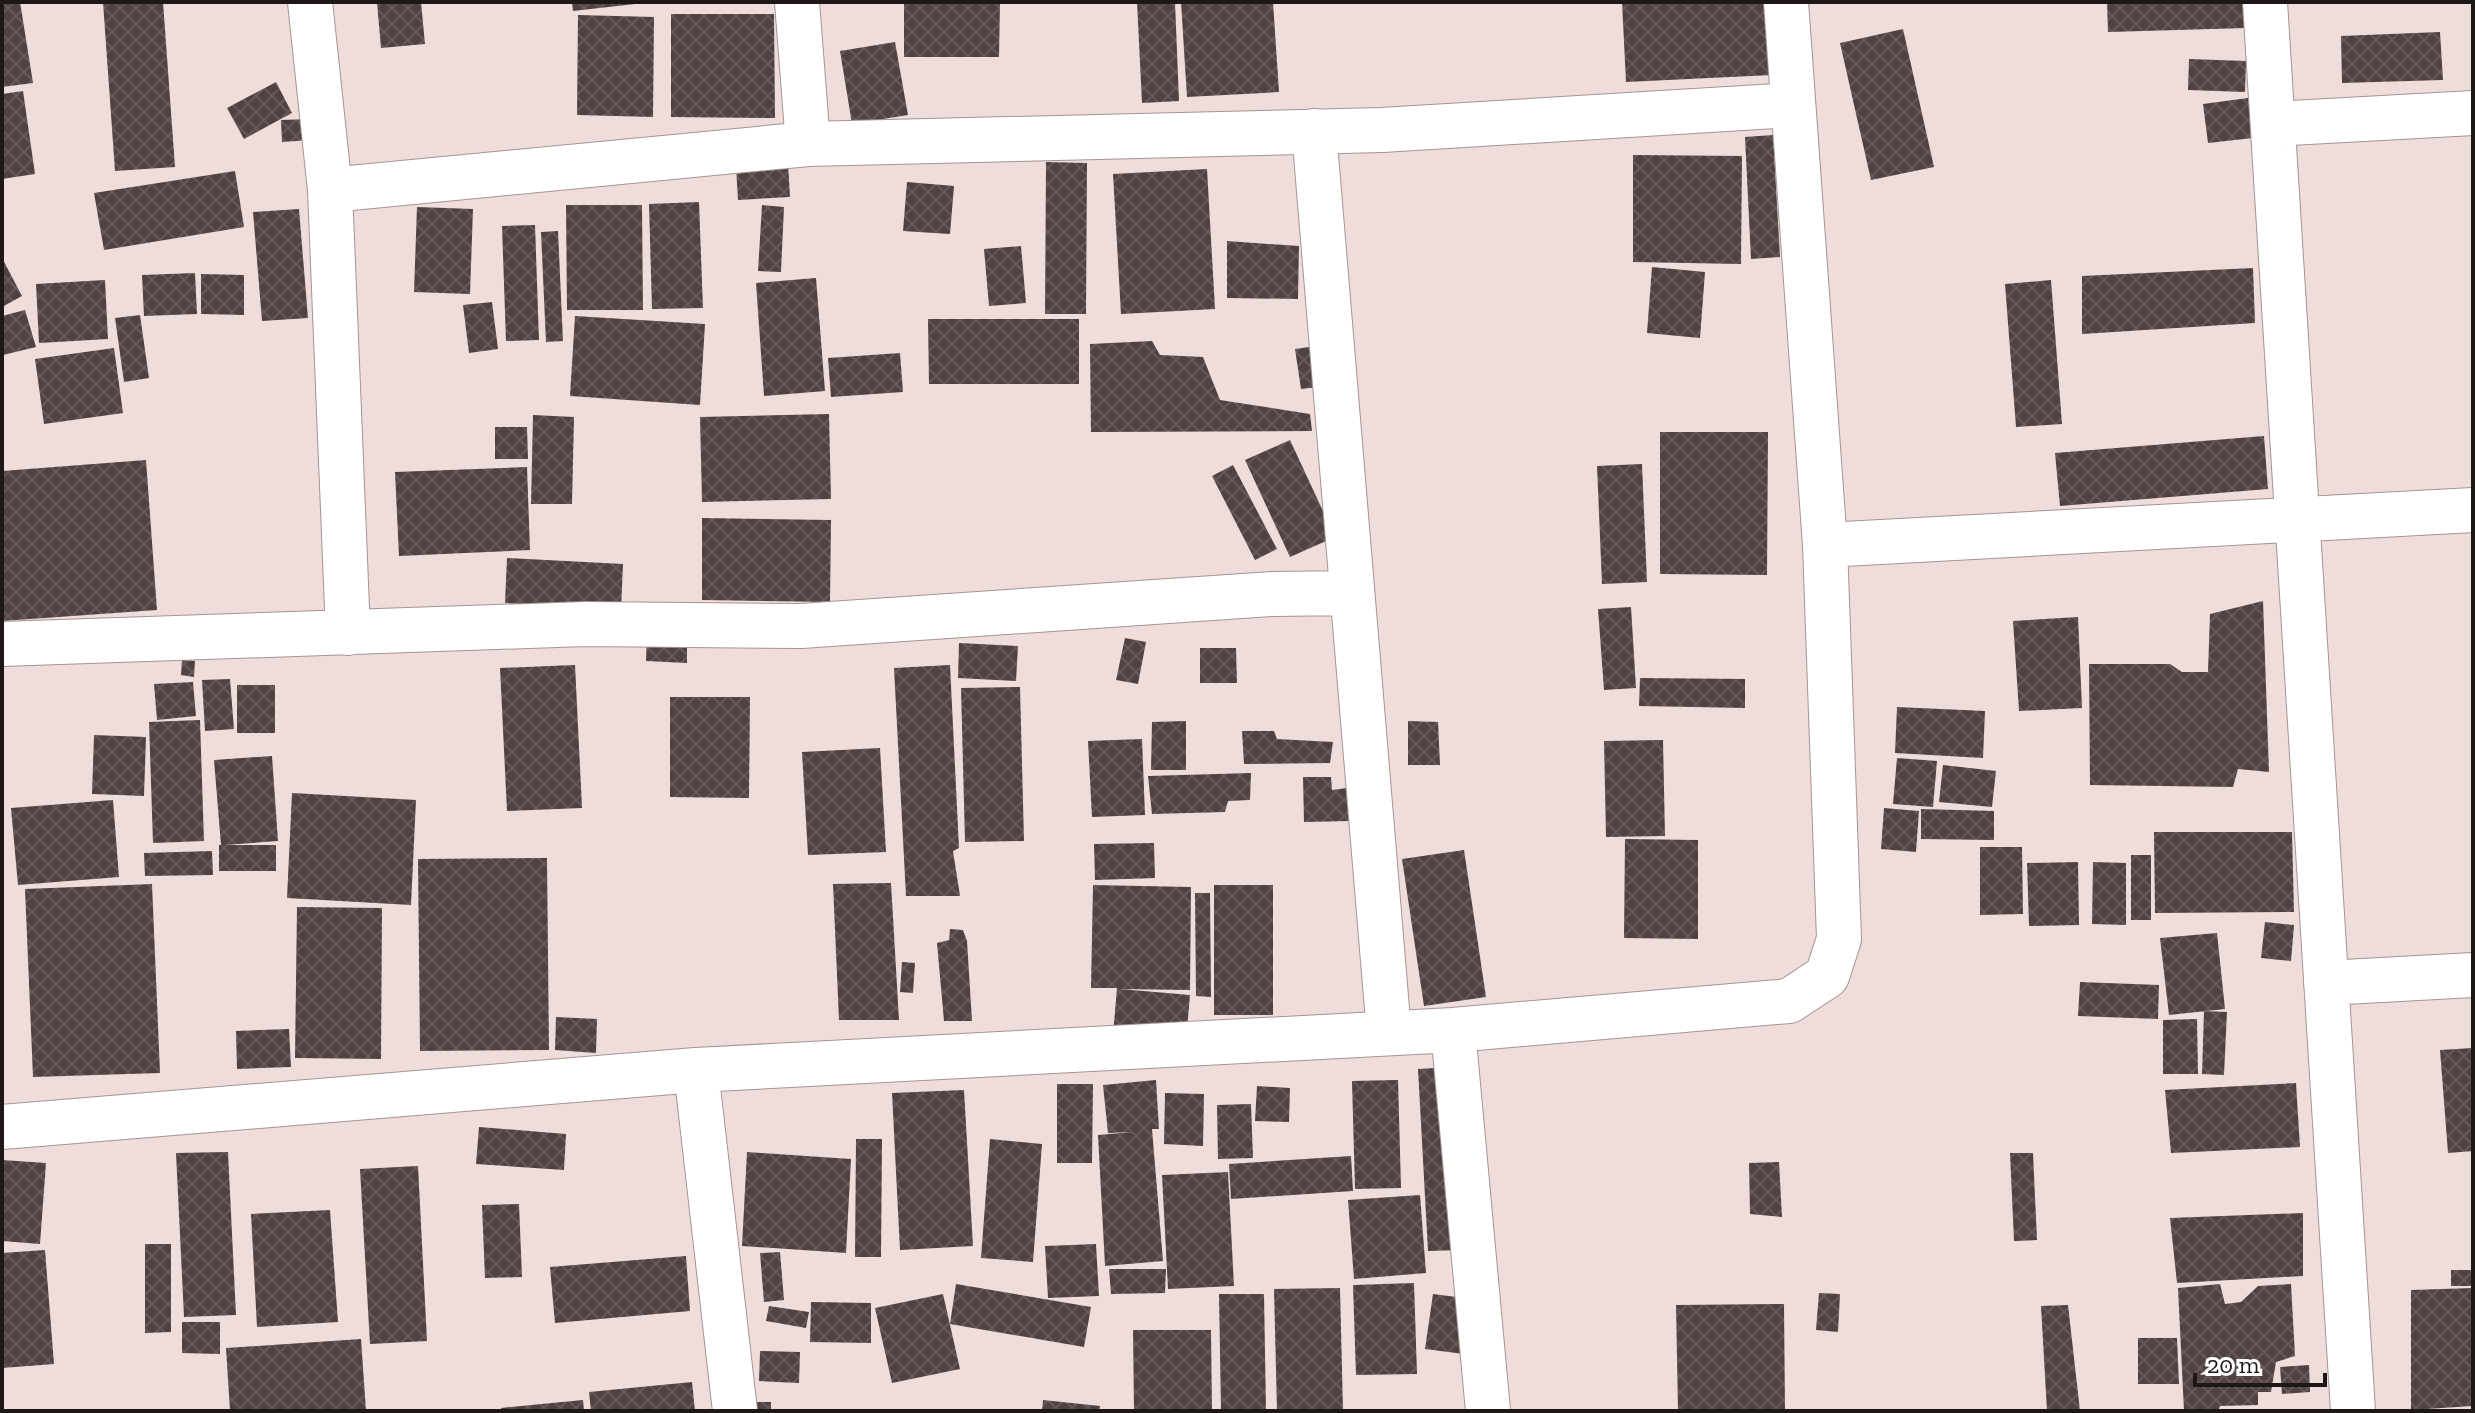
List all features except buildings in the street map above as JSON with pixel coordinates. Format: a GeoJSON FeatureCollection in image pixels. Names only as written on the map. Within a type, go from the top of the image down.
{"type":"FeatureCollection","features":[{"type":"Feature","properties":{"kind":"street"},"geometry":{"type":"LineString","coordinates":[[310,2],[330,190],[348,633]]}},
{"type":"Feature","properties":{"kind":"street"},"geometry":{"type":"LineString","coordinates":[[797,2],[808,144]]}},
{"type":"Feature","properties":{"kind":"street"},"geometry":{"type":"LineString","coordinates":[[2,1127],[696,1070],[1453,1030],[1789,1001],[1827,976],[1839,939],[1825,545],[1786,2]]}},
{"type":"Feature","properties":{"kind":"street"},"geometry":{"type":"LineString","coordinates":[[2265,2],[2353,1411]]}},
{"type":"Feature","properties":{"kind":"street"},"geometry":{"type":"LineString","coordinates":[[330,190],[808,144],[1382,130],[1793,105]]}},
{"type":"Feature","properties":{"kind":"street"},"geometry":{"type":"LineString","coordinates":[[2273,124],[2473,113]]}},
{"type":"Feature","properties":{"kind":"street"},"geometry":{"type":"LineString","coordinates":[[1314,131],[1389,1033]]}},
{"type":"Feature","properties":{"kind":"street"},"geometry":{"type":"LineString","coordinates":[[1825,545],[2473,510]]}},
{"type":"Feature","properties":{"kind":"street"},"geometry":{"type":"LineString","coordinates":[[2,644],[586,624],[801,626],[1273,594],[1352,593]]}},
{"type":"Feature","properties":{"kind":"street"},"geometry":{"type":"LineString","coordinates":[[2326,983],[2473,975]]}},
{"type":"Feature","properties":{"kind":"street"},"geometry":{"type":"LineString","coordinates":[[1453,1030],[1488,1411]]}},
{"type":"Feature","properties":{"kind":"street"},"geometry":{"type":"LineString","coordinates":[[696,1070],[735,1411]]}}]}
